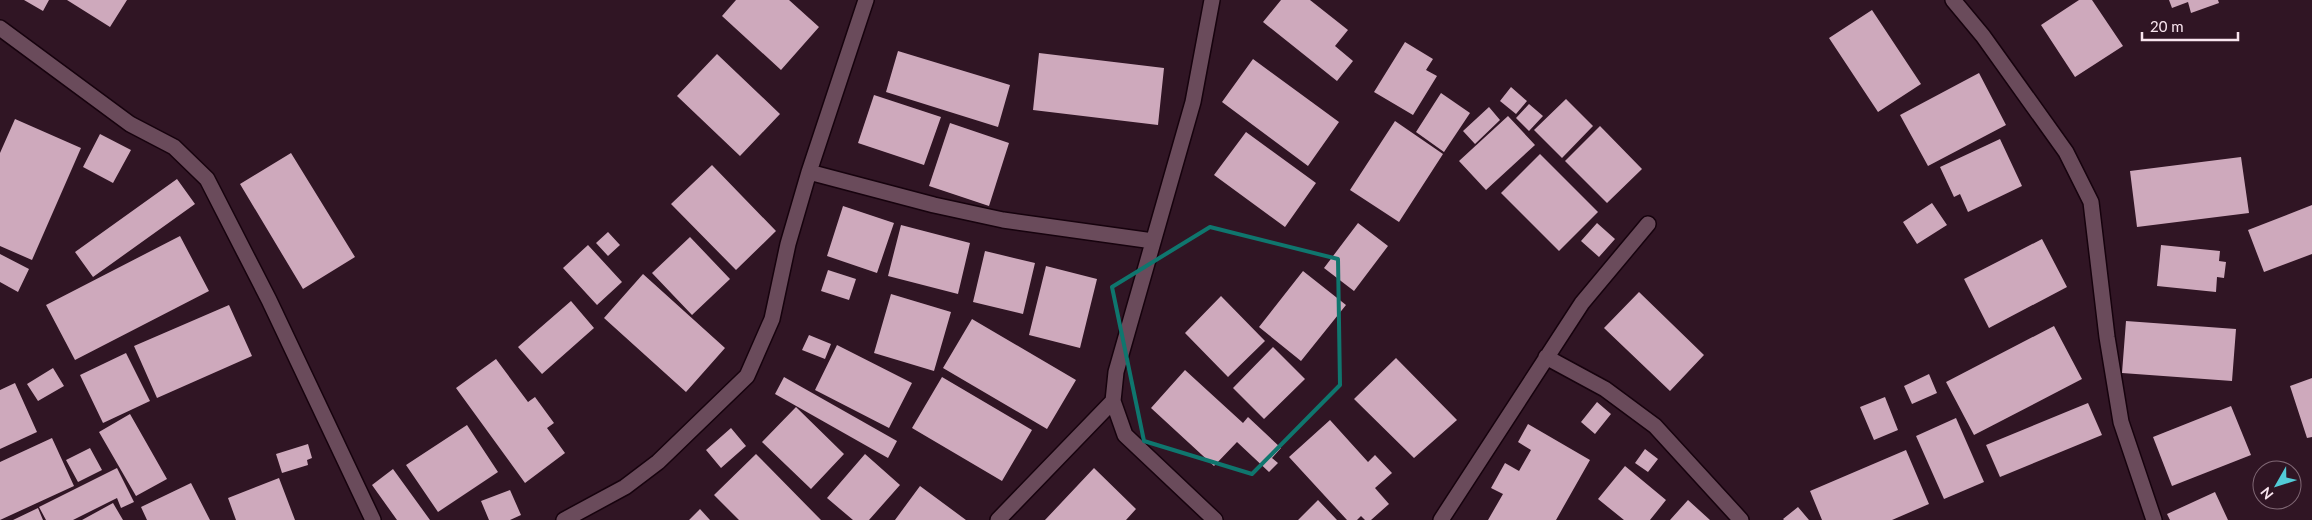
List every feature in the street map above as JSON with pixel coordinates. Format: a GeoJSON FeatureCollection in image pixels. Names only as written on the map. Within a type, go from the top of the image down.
{"type":"FeatureCollection","features":[{"type":"Feature","properties":{"kind":"street"},"geometry":{"type":"LineString","coordinates":[[564,520],[625,487],[658,462],[747,376],[772,319],[788,244],[809,172],[866,0]]}},
{"type":"Feature","properties":{"kind":"street"},"geometry":{"type":"LineString","coordinates":[[1212,0],[1193,102],[1116,372],[1113,402],[1125,436],[1215,520]]}},
{"type":"Feature","properties":{"kind":"street"},"geometry":{"type":"LineString","coordinates":[[1953,0],[1989,43],[2066,152],[2090,202],[2121,422],[2154,520]]}},
{"type":"Feature","properties":{"kind":"street"},"geometry":{"type":"LineString","coordinates":[[0,28],[130,124],[174,147],[207,179],[269,300],[373,520]]}},
{"type":"Feature","properties":{"kind":"street"},"geometry":{"type":"LineString","coordinates":[[809,172],[934,205],[1004,220],[1154,241]]}},
{"type":"Feature","properties":{"kind":"street"},"geometry":{"type":"LineString","coordinates":[[1441,520],[1582,303],[1648,224]]}},
{"type":"Feature","properties":{"kind":"street"},"geometry":{"type":"LineString","coordinates":[[1546,357],[1605,388],[1655,426],[1741,520]]}},
{"type":"Feature","properties":{"kind":"street"},"geometry":{"type":"LineString","coordinates":[[998,520],[1113,402]]}},
{"type":"Feature","properties":{"kind":"highlighted area"},"geometry":{"type":"Polygon","coordinates":[[[1210,227],[1338,259],[1340,385],[1252,474],[1144,441],[1112,287],[1210,227]]]}},
{"type":"Feature","properties":{"kind":"building"},"geometry":{"type":"Polygon","coordinates":[[[24,0],[49,0],[43,11],[24,0]]]}},
{"type":"Feature","properties":{"kind":"building"},"geometry":{"type":"Polygon","coordinates":[[[67,0],[127,0],[110,27],[67,0]]]}},
{"type":"Feature","properties":{"kind":"building"},"geometry":{"type":"Polygon","coordinates":[[[736,0],[789,0],[819,27],[781,70],[722,16],[736,0]]]}},
{"type":"Feature","properties":{"kind":"building"},"geometry":{"type":"Polygon","coordinates":[[[1281,0],[1310,0],[1348,30],[1335,46],[1353,61],[1337,81],[1263,22],[1281,0]]]}},
{"type":"Feature","properties":{"kind":"building"},"geometry":{"type":"Polygon","coordinates":[[[2079,0],[2092,0],[2123,46],[2075,77],[2041,25],[2079,0]]]}},
{"type":"Feature","properties":{"kind":"building"},"geometry":{"type":"Polygon","coordinates":[[[2169,0],[2218,0],[2219,3],[2191,13],[2188,2],[2172,8],[2169,0]]]}},
{"type":"Feature","properties":{"kind":"building"},"geometry":{"type":"Polygon","coordinates":[[[1872,10],[1921,84],[1878,112],[1829,38],[1872,10]]]}},
{"type":"Feature","properties":{"kind":"building"},"geometry":{"type":"Polygon","coordinates":[[[1405,42],[1433,59],[1426,70],[1437,76],[1413,115],[1374,92],[1405,42]]]}},
{"type":"Feature","properties":{"kind":"building"},"geometry":{"type":"Polygon","coordinates":[[[898,51],[1010,85],[998,127],[886,92],[898,51]]]}},
{"type":"Feature","properties":{"kind":"building"},"geometry":{"type":"Polygon","coordinates":[[[1039,53],[1164,68],[1158,125],[1033,110],[1039,53]]]}},
{"type":"Feature","properties":{"kind":"building"},"geometry":{"type":"Polygon","coordinates":[[[717,54],[780,114],[740,156],[677,96],[717,54]]]}},
{"type":"Feature","properties":{"kind":"building"},"geometry":{"type":"Polygon","coordinates":[[[1253,59],[1339,122],[1308,166],[1222,102],[1253,59]]]}},
{"type":"Feature","properties":{"kind":"building"},"geometry":{"type":"Polygon","coordinates":[[[1979,73],[2006,125],[1928,166],[1900,115],[1979,73]]]}},
{"type":"Feature","properties":{"kind":"building"},"geometry":{"type":"Polygon","coordinates":[[[1511,87],[1527,101],[1516,114],[1500,101],[1511,87]]]}},
{"type":"Feature","properties":{"kind":"building"},"geometry":{"type":"Polygon","coordinates":[[[1441,93],[1470,113],[1444,152],[1416,132],[1441,93]]]}},
{"type":"Feature","properties":{"kind":"building"},"geometry":{"type":"Polygon","coordinates":[[[874,95],[941,117],[924,165],[858,143],[874,95]]]}},
{"type":"Feature","properties":{"kind":"building"},"geometry":{"type":"Polygon","coordinates":[[[1566,99],[1593,126],[1562,158],[1534,130],[1566,99]]]}},
{"type":"Feature","properties":{"kind":"building"},"geometry":{"type":"Polygon","coordinates":[[[1529,104],[1543,116],[1529,131],[1516,118],[1529,104]]]}},
{"type":"Feature","properties":{"kind":"building"},"geometry":{"type":"Polygon","coordinates":[[[1489,107],[1500,120],[1475,144],[1463,131],[1489,107]]]}},
{"type":"Feature","properties":{"kind":"building"},"geometry":{"type":"Polygon","coordinates":[[[1508,116],[1535,145],[1486,190],[1459,161],[1508,116]]]}},
{"type":"Feature","properties":{"kind":"building"},"geometry":{"type":"Polygon","coordinates":[[[15,119],[81,148],[32,260],[0,246],[0,153],[15,119]]]}},
{"type":"Feature","properties":{"kind":"building"},"geometry":{"type":"Polygon","coordinates":[[[1395,121],[1443,154],[1399,222],[1350,190],[1395,121]]]}},
{"type":"Feature","properties":{"kind":"building"},"geometry":{"type":"Polygon","coordinates":[[[950,123],[1009,143],[989,206],[929,186],[950,123]]]}},
{"type":"Feature","properties":{"kind":"building"},"geometry":{"type":"Polygon","coordinates":[[[1600,126],[1642,169],[1607,203],[1565,161],[1600,126]]]}},
{"type":"Feature","properties":{"kind":"building"},"geometry":{"type":"Polygon","coordinates":[[[1246,132],[1316,183],[1285,227],[1214,175],[1246,132]]]}},
{"type":"Feature","properties":{"kind":"building"},"geometry":{"type":"Polygon","coordinates":[[[100,134],[131,150],[113,183],[83,167],[100,134]]]}},
{"type":"Feature","properties":{"kind":"building"},"geometry":{"type":"Polygon","coordinates":[[[2000,139],[2022,186],[1968,212],[1960,194],[1954,197],[1940,167],[2000,139]]]}},
{"type":"Feature","properties":{"kind":"building"},"geometry":{"type":"Polygon","coordinates":[[[291,153],[355,257],[303,289],[240,184],[291,153]]]}},
{"type":"Feature","properties":{"kind":"building"},"geometry":{"type":"Polygon","coordinates":[[[1540,154],[1598,212],[1559,251],[1501,193],[1540,154]]]}},
{"type":"Feature","properties":{"kind":"building"},"geometry":{"type":"Polygon","coordinates":[[[2241,157],[2249,213],[2137,227],[2130,171],[2241,157]]]}},
{"type":"Feature","properties":{"kind":"building"},"geometry":{"type":"Polygon","coordinates":[[[712,165],[776,231],[736,270],[671,204],[712,165]]]}},
{"type":"Feature","properties":{"kind":"building"},"geometry":{"type":"Polygon","coordinates":[[[177,179],[195,204],[93,277],[75,252],[177,179]]]}},
{"type":"Feature","properties":{"kind":"building"},"geometry":{"type":"Polygon","coordinates":[[[1932,203],[1947,225],[1917,244],[1903,222],[1932,203]]]}},
{"type":"Feature","properties":{"kind":"building"},"geometry":{"type":"Polygon","coordinates":[[[2312,205],[2312,254],[2264,272],[2248,230],[2312,205]]]}},
{"type":"Feature","properties":{"kind":"building"},"geometry":{"type":"Polygon","coordinates":[[[843,206],[894,223],[877,273],[827,256],[843,206]]]}},
{"type":"Feature","properties":{"kind":"building"},"geometry":{"type":"Polygon","coordinates":[[[1358,223],[1388,246],[1354,291],[1324,268],[1358,223]]]}},
{"type":"Feature","properties":{"kind":"building"},"geometry":{"type":"Polygon","coordinates":[[[1597,223],[1615,239],[1599,257],[1581,241],[1597,223]]]}},
{"type":"Feature","properties":{"kind":"building"},"geometry":{"type":"Polygon","coordinates":[[[901,225],[970,243],[958,294],[888,276],[901,225]]]}},
{"type":"Feature","properties":{"kind":"building"},"geometry":{"type":"Polygon","coordinates":[[[608,232],[620,245],[608,256],[596,243],[608,232]]]}},
{"type":"Feature","properties":{"kind":"building"},"geometry":{"type":"Polygon","coordinates":[[[180,236],[209,291],[75,360],[46,305],[180,236]]]}},
{"type":"Feature","properties":{"kind":"building"},"geometry":{"type":"Polygon","coordinates":[[[690,237],[730,279],[692,315],[652,273],[690,237]]]}},
{"type":"Feature","properties":{"kind":"building"},"geometry":{"type":"Polygon","coordinates":[[[2042,239],[2067,287],[1989,328],[1964,279],[2042,239]]]}},
{"type":"Feature","properties":{"kind":"building"},"geometry":{"type":"Polygon","coordinates":[[[588,245],[622,282],[597,305],[563,268],[588,245]]]}},
{"type":"Feature","properties":{"kind":"building"},"geometry":{"type":"Polygon","coordinates":[[[2161,245],[2220,251],[2219,261],[2226,262],[2224,278],[2217,277],[2216,292],[2157,286],[2161,245]]]}},
{"type":"Feature","properties":{"kind":"building"},"geometry":{"type":"Polygon","coordinates":[[[985,251],[1035,263],[1023,314],[973,302],[985,251]]]}},
{"type":"Feature","properties":{"kind":"building"},"geometry":{"type":"Polygon","coordinates":[[[0,254],[29,269],[18,292],[0,282],[0,254]]]}},
{"type":"Feature","properties":{"kind":"building"},"geometry":{"type":"Polygon","coordinates":[[[1046,266],[1097,279],[1080,348],[1029,335],[1046,266]]]}},
{"type":"Feature","properties":{"kind":"building"},"geometry":{"type":"Polygon","coordinates":[[[828,270],[856,279],[849,300],[821,291],[828,270]]]}},
{"type":"Feature","properties":{"kind":"building"},"geometry":{"type":"Polygon","coordinates":[[[1303,271],[1346,305],[1301,361],[1259,327],[1303,271]]]}},
{"type":"Feature","properties":{"kind":"building"},"geometry":{"type":"Polygon","coordinates":[[[643,274],[725,348],[686,392],[604,318],[643,274]]]}},
{"type":"Feature","properties":{"kind":"building"},"geometry":{"type":"Polygon","coordinates":[[[1639,292],[1704,355],[1670,391],[1604,328],[1639,292]]]}},
{"type":"Feature","properties":{"kind":"building"},"geometry":{"type":"Polygon","coordinates":[[[891,294],[951,312],[934,371],[874,353],[891,294]]]}},
{"type":"Feature","properties":{"kind":"building"},"geometry":{"type":"Polygon","coordinates":[[[1221,296],[1265,341],[1228,377],[1185,333],[1221,296]]]}},
{"type":"Feature","properties":{"kind":"building"},"geometry":{"type":"Polygon","coordinates":[[[571,301],[594,328],[542,374],[518,347],[571,301]]]}},
{"type":"Feature","properties":{"kind":"building"},"geometry":{"type":"Polygon","coordinates":[[[229,305],[252,356],[157,398],[134,346],[229,305]]]}},
{"type":"Feature","properties":{"kind":"building"},"geometry":{"type":"Polygon","coordinates":[[[972,319],[1076,380],[1047,429],[943,368],[972,319]]]}},
{"type":"Feature","properties":{"kind":"building"},"geometry":{"type":"Polygon","coordinates":[[[2126,321],[2236,329],[2232,381],[2122,373],[2126,321]]]}},
{"type":"Feature","properties":{"kind":"building"},"geometry":{"type":"Polygon","coordinates":[[[2054,326],[2082,379],[1974,435],[1946,382],[2054,326]]]}},
{"type":"Feature","properties":{"kind":"building"},"geometry":{"type":"Polygon","coordinates":[[[809,335],[831,344],[825,359],[802,350],[809,335]]]}},
{"type":"Feature","properties":{"kind":"building"},"geometry":{"type":"Polygon","coordinates":[[[837,345],[912,383],[889,428],[815,390],[837,345]]]}},
{"type":"Feature","properties":{"kind":"building"},"geometry":{"type":"Polygon","coordinates":[[[1273,347],[1305,379],[1264,419],[1233,388],[1273,347]]]}},
{"type":"Feature","properties":{"kind":"building"},"geometry":{"type":"Polygon","coordinates":[[[126,353],[150,401],[103,423],[80,375],[126,353]]]}},
{"type":"Feature","properties":{"kind":"building"},"geometry":{"type":"Polygon","coordinates":[[[1396,358],[1457,420],[1414,458],[1354,399],[1396,358]]]}},
{"type":"Feature","properties":{"kind":"building"},"geometry":{"type":"Polygon","coordinates":[[[496,359],[528,402],[535,397],[554,423],[547,428],[565,453],[525,483],[456,388],[496,359]]]}},
{"type":"Feature","properties":{"kind":"building"},"geometry":{"type":"Polygon","coordinates":[[[53,368],[64,386],[38,401],[27,384],[53,368]]]}},
{"type":"Feature","properties":{"kind":"building"},"geometry":{"type":"Polygon","coordinates":[[[1185,370],[1243,423],[1248,417],[1281,448],[1272,458],[1278,463],[1269,472],[1237,442],[1214,466],[1151,408],[1185,370]]]}},
{"type":"Feature","properties":{"kind":"building"},"geometry":{"type":"Polygon","coordinates":[[[1929,374],[1937,393],[1912,404],[1904,386],[1929,374]]]}},
{"type":"Feature","properties":{"kind":"building"},"geometry":{"type":"Polygon","coordinates":[[[784,377],[897,441],[888,458],[775,394],[784,377]]]}},
{"type":"Feature","properties":{"kind":"building"},"geometry":{"type":"Polygon","coordinates":[[[942,377],[1032,430],[1002,481],[912,428],[942,377]]]}},
{"type":"Feature","properties":{"kind":"building"},"geometry":{"type":"Polygon","coordinates":[[[2312,378],[2312,437],[2307,438],[2290,386],[2312,378]]]}},
{"type":"Feature","properties":{"kind":"building"},"geometry":{"type":"Polygon","coordinates":[[[15,383],[37,432],[0,449],[0,390],[15,383]]]}},
{"type":"Feature","properties":{"kind":"building"},"geometry":{"type":"Polygon","coordinates":[[[1885,397],[1898,430],[1874,440],[1860,407],[1885,397]]]}},
{"type":"Feature","properties":{"kind":"building"},"geometry":{"type":"Polygon","coordinates":[[[1597,402],[1611,414],[1595,434],[1581,422],[1597,402]]]}},
{"type":"Feature","properties":{"kind":"building"},"geometry":{"type":"Polygon","coordinates":[[[2088,403],[2102,435],[2000,477],[1986,445],[2088,403]]]}},
{"type":"Feature","properties":{"kind":"building"},"geometry":{"type":"Polygon","coordinates":[[[2231,406],[2251,455],[2172,486],[2153,437],[2231,406]]]}},
{"type":"Feature","properties":{"kind":"building"},"geometry":{"type":"Polygon","coordinates":[[[796,407],[844,454],[811,489],[762,442],[796,407]]]}},
{"type":"Feature","properties":{"kind":"building"},"geometry":{"type":"Polygon","coordinates":[[[130,414],[167,479],[136,496],[99,432],[130,414]]]}},
{"type":"Feature","properties":{"kind":"building"},"geometry":{"type":"Polygon","coordinates":[[[1956,418],[1984,482],[1944,499],[1916,436],[1956,418]]]}},
{"type":"Feature","properties":{"kind":"building"},"geometry":{"type":"Polygon","coordinates":[[[1330,420],[1368,462],[1375,455],[1392,473],[1375,488],[1389,504],[1371,520],[1365,520],[1361,516],[1357,520],[1347,520],[1289,457],[1330,420]]]}},
{"type":"Feature","properties":{"kind":"building"},"geometry":{"type":"Polygon","coordinates":[[[1528,424],[1590,460],[1556,520],[1488,520],[1503,494],[1491,488],[1505,463],[1519,471],[1531,450],[1518,442],[1528,424]]]}},
{"type":"Feature","properties":{"kind":"building"},"geometry":{"type":"Polygon","coordinates":[[[467,425],[498,472],[438,512],[406,465],[467,425]]]}},
{"type":"Feature","properties":{"kind":"building"},"geometry":{"type":"Polygon","coordinates":[[[731,428],[746,446],[721,468],[706,450],[731,428]]]}},
{"type":"Feature","properties":{"kind":"building"},"geometry":{"type":"Polygon","coordinates":[[[52,438],[74,486],[0,520],[0,462],[52,438]]]}},
{"type":"Feature","properties":{"kind":"building"},"geometry":{"type":"Polygon","coordinates":[[[308,444],[312,458],[307,460],[308,465],[282,473],[276,454],[308,444]]]}},
{"type":"Feature","properties":{"kind":"building"},"geometry":{"type":"Polygon","coordinates":[[[90,448],[102,470],[78,482],[66,460],[90,448]]]}},
{"type":"Feature","properties":{"kind":"building"},"geometry":{"type":"Polygon","coordinates":[[[1645,449],[1658,459],[1648,472],[1635,463],[1645,449]]]}},
{"type":"Feature","properties":{"kind":"building"},"geometry":{"type":"Polygon","coordinates":[[[1906,450],[1929,504],[1892,520],[1822,520],[1810,491],[1906,450]]]}},
{"type":"Feature","properties":{"kind":"building"},"geometry":{"type":"Polygon","coordinates":[[[756,454],[821,520],[739,520],[714,495],[756,454]]]}},
{"type":"Feature","properties":{"kind":"building"},"geometry":{"type":"Polygon","coordinates":[[[865,454],[900,485],[869,520],[853,520],[827,498],[865,454]]]}},
{"type":"Feature","properties":{"kind":"building"},"geometry":{"type":"Polygon","coordinates":[[[1625,466],[1666,500],[1650,520],[1624,520],[1598,499],[1625,466]]]}},
{"type":"Feature","properties":{"kind":"building"},"geometry":{"type":"Polygon","coordinates":[[[117,468],[134,502],[121,508],[117,498],[73,520],[46,520],[39,507],[117,468]]]}},
{"type":"Feature","properties":{"kind":"building"},"geometry":{"type":"Polygon","coordinates":[[[1094,468],[1136,509],[1126,520],[1045,520],[1094,468]]]}},
{"type":"Feature","properties":{"kind":"building"},"geometry":{"type":"Polygon","coordinates":[[[393,469],[430,520],[397,520],[372,485],[393,469]]]}},
{"type":"Feature","properties":{"kind":"building"},"geometry":{"type":"Polygon","coordinates":[[[279,478],[295,520],[236,520],[228,498],[279,478]]]}},
{"type":"Feature","properties":{"kind":"building"},"geometry":{"type":"Polygon","coordinates":[[[191,483],[210,520],[147,520],[141,507],[191,483]]]}},
{"type":"Feature","properties":{"kind":"building"},"geometry":{"type":"Polygon","coordinates":[[[920,486],[966,520],[895,520],[920,486]]]}},
{"type":"Feature","properties":{"kind":"building"},"geometry":{"type":"Polygon","coordinates":[[[510,490],[521,515],[510,520],[489,520],[481,501],[510,490]]]}},
{"type":"Feature","properties":{"kind":"building"},"geometry":{"type":"Polygon","coordinates":[[[2215,492],[2228,520],[2170,520],[2167,514],[2215,492]]]}},
{"type":"Feature","properties":{"kind":"building"},"geometry":{"type":"Polygon","coordinates":[[[1318,500],[1337,520],[1298,520],[1318,500]]]}},
{"type":"Feature","properties":{"kind":"building"},"geometry":{"type":"Polygon","coordinates":[[[1688,500],[1710,520],[1670,520],[1688,500]]]}},
{"type":"Feature","properties":{"kind":"building"},"geometry":{"type":"Polygon","coordinates":[[[113,503],[123,520],[82,520],[113,503]]]}},
{"type":"Feature","properties":{"kind":"building"},"geometry":{"type":"Polygon","coordinates":[[[1798,507],[1809,520],[1783,519],[1798,507]]]}},
{"type":"Feature","properties":{"kind":"building"},"geometry":{"type":"Polygon","coordinates":[[[38,508],[43,520],[13,520],[38,508]]]}},
{"type":"Feature","properties":{"kind":"building"},"geometry":{"type":"Polygon","coordinates":[[[700,509],[710,520],[689,520],[700,509]]]}}]}
